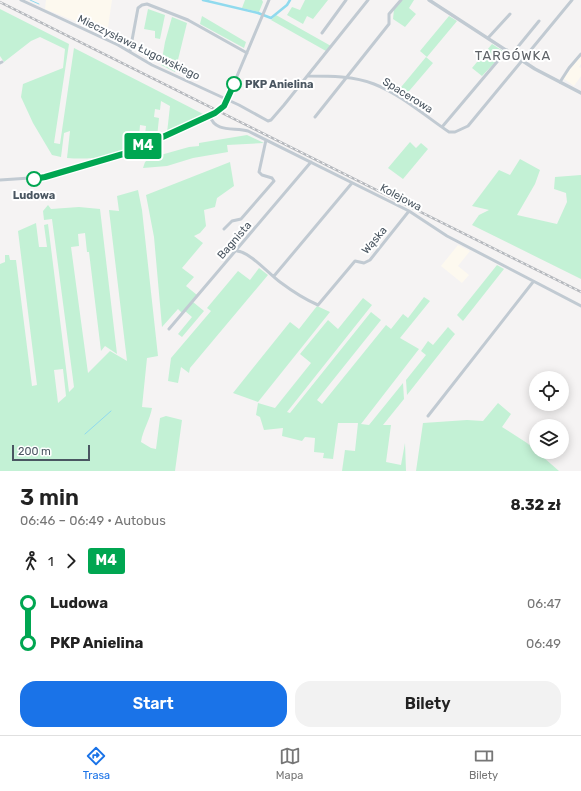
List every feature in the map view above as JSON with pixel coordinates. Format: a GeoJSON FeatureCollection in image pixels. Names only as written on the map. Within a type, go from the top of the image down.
{"type":"FeatureCollection","features":[{"type":"Feature","properties":{"kind":"street","name":"Mieczysława Ługowskiego"},"geometry":{"type":"LineString","coordinates":[[21,0],[130,51],[152,65],[268,121],[271,120],[308,76]]}},
{"type":"Feature","properties":{"kind":"street"},"geometry":{"type":"LineString","coordinates":[[0,180],[45,177],[115,157],[138,149],[210,116],[219,110],[227,100],[269,0]]}},
{"type":"Feature","properties":{"kind":"street"},"geometry":{"type":"LineString","coordinates":[[322,33],[346,0]]}},
{"type":"Feature","properties":{"kind":"street"},"geometry":{"type":"LineString","coordinates":[[308,76],[368,0]]}},
{"type":"Feature","properties":{"kind":"street"},"geometry":{"type":"LineString","coordinates":[[315,117],[389,24],[389,14],[400,0]]}},
{"type":"Feature","properties":{"kind":"street"},"geometry":{"type":"LineString","coordinates":[[429,0],[512,54],[581,93]]}},
{"type":"Feature","properties":{"kind":"street"},"geometry":{"type":"LineString","coordinates":[[522,60],[571,2],[566,0]]}},
{"type":"Feature","properties":{"kind":"street"},"geometry":{"type":"LineString","coordinates":[[130,51],[136,12],[142,5],[149,4],[193,22],[247,53]]}},
{"type":"Feature","properties":{"kind":"street"},"geometry":{"type":"LineString","coordinates":[[488,38],[510,14]]}},
{"type":"Feature","properties":{"kind":"street"},"geometry":{"type":"LineString","coordinates":[[512,54],[539,21]]}},
{"type":"Feature","properties":{"kind":"street"},"geometry":{"type":"LineString","coordinates":[[442,127],[506,50]]}},
{"type":"Feature","properties":{"kind":"street"},"geometry":{"type":"LineString","coordinates":[[560,82],[581,54]]}},
{"type":"Feature","properties":{"kind":"street","name":"Spacerowa"},"geometry":{"type":"LineString","coordinates":[[308,76],[346,78],[368,82],[390,91],[449,132],[455,132],[468,126],[522,60]]}},
{"type":"Feature","properties":{"kind":"street","name":"Kolejowa"},"geometry":{"type":"LineString","coordinates":[[210,116],[214,122],[224,128],[245,130],[409,211],[434,229],[581,306]]}},
{"type":"Feature","properties":{"kind":"street"},"geometry":{"type":"LineString","coordinates":[[224,229],[232,220],[241,219],[274,181],[272,178],[260,174],[266,140]]}},
{"type":"Feature","properties":{"kind":"street","name":"Bagnista"},"geometry":{"type":"LineString","coordinates":[[169,329],[237,251],[311,162]]}},
{"type":"Feature","properties":{"kind":"street"},"geometry":{"type":"LineString","coordinates":[[237,251],[245,253],[274,276],[352,183]]}},
{"type":"Feature","properties":{"kind":"street","name":"Wąska"},"geometry":{"type":"LineString","coordinates":[[274,276],[302,297],[318,305],[355,260],[362,263],[367,262],[409,211]]}},
{"type":"Feature","properties":{"kind":"street"},"geometry":{"type":"LineString","coordinates":[[428,416],[533,282]]}},
{"type":"Feature","properties":{"kind":"shaded area"},"geometry":{"type":"Polygon","coordinates":[[[46,0],[112,0],[107,34],[45,9],[46,0]]]}},
{"type":"Feature","properties":{"kind":"shaded area"},"geometry":{"type":"Polygon","coordinates":[[[581,56],[581,64],[579,67],[581,68],[581,76],[574,86],[563,78],[581,56]]]}},
{"type":"Feature","properties":{"kind":"shaded area"},"geometry":{"type":"Polygon","coordinates":[[[458,245],[470,251],[458,266],[469,275],[462,283],[441,266],[458,245]]]}},
{"type":"Feature","properties":{"kind":"green space"},"geometry":{"type":"Polygon","coordinates":[[[245,0],[262,0],[263,2],[259,12],[242,8],[245,0]]]}},
{"type":"Feature","properties":{"kind":"green space"},"geometry":{"type":"Polygon","coordinates":[[[305,0],[328,0],[313,19],[307,16],[303,24],[287,15],[292,7],[300,10],[305,0]]]}},
{"type":"Feature","properties":{"kind":"green space"},"geometry":{"type":"Polygon","coordinates":[[[401,0],[414,0],[409,8],[416,14],[405,27],[393,19],[394,9],[401,0]]]}},
{"type":"Feature","properties":{"kind":"green space"},"geometry":{"type":"Polygon","coordinates":[[[0,9],[69,44],[54,143],[60,144],[74,48],[205,115],[167,133],[170,106],[161,101],[160,110],[155,109],[154,117],[159,118],[157,137],[144,143],[146,126],[140,125],[139,137],[133,136],[132,149],[100,157],[84,159],[67,158],[70,131],[64,133],[61,157],[52,155],[33,123],[21,97],[23,84],[63,68],[65,49],[40,37],[31,41],[4,62],[0,56],[0,9]]]}},
{"type":"Feature","properties":{"kind":"green space"},"geometry":{"type":"Polygon","coordinates":[[[148,9],[165,15],[160,39],[155,38],[155,31],[144,29],[148,9]]]}},
{"type":"Feature","properties":{"kind":"green space"},"geometry":{"type":"Polygon","coordinates":[[[276,15],[331,46],[326,51],[271,20],[276,15]]]}},
{"type":"Feature","properties":{"kind":"green space"},"geometry":{"type":"Polygon","coordinates":[[[202,16],[246,42],[244,48],[200,24],[202,16]]]}},
{"type":"Feature","properties":{"kind":"green space"},"geometry":{"type":"Polygon","coordinates":[[[449,16],[457,21],[427,57],[420,51],[449,16]]]}},
{"type":"Feature","properties":{"kind":"green space"},"geometry":{"type":"Polygon","coordinates":[[[172,17],[187,23],[175,72],[161,65],[165,42],[172,17]]]}},
{"type":"Feature","properties":{"kind":"green space"},"geometry":{"type":"Polygon","coordinates":[[[492,44],[503,51],[503,54],[482,76],[472,68],[492,44]]]}},
{"type":"Feature","properties":{"kind":"green space"},"geometry":{"type":"Polygon","coordinates":[[[426,57],[433,63],[404,97],[397,92],[426,57]]]}},
{"type":"Feature","properties":{"kind":"green space"},"geometry":{"type":"Polygon","coordinates":[[[247,135],[264,143],[227,145],[228,152],[193,158],[167,166],[143,168],[145,162],[150,158],[189,147],[199,146],[199,143],[247,135]]]}},
{"type":"Feature","properties":{"kind":"green space"},"geometry":{"type":"Polygon","coordinates":[[[410,142],[416,148],[421,143],[428,149],[403,179],[388,168],[410,142]]]}},
{"type":"Feature","properties":{"kind":"green space"},"geometry":{"type":"Polygon","coordinates":[[[520,159],[540,170],[535,184],[517,215],[557,224],[567,202],[566,193],[554,189],[555,177],[581,175],[581,279],[472,225],[479,215],[489,210],[472,206],[499,170],[510,175],[520,159]]]}},
{"type":"Feature","properties":{"kind":"green space"},"geometry":{"type":"Polygon","coordinates":[[[230,162],[234,186],[217,198],[215,207],[204,210],[206,226],[200,233],[194,236],[203,243],[182,268],[194,277],[186,286],[197,295],[182,313],[178,309],[162,327],[154,237],[146,195],[230,162]]]}},
{"type":"Feature","properties":{"kind":"green space"},"geometry":{"type":"Polygon","coordinates":[[[138,190],[142,210],[158,356],[147,358],[142,407],[152,408],[141,442],[151,448],[156,449],[160,418],[166,416],[182,420],[175,471],[0,471],[0,264],[5,262],[5,255],[9,255],[10,260],[16,260],[32,386],[37,385],[18,231],[36,223],[39,247],[47,247],[44,225],[48,224],[69,392],[74,387],[52,219],[44,220],[43,211],[48,205],[51,209],[79,207],[100,209],[117,354],[105,346],[101,351],[89,252],[87,252],[85,233],[78,234],[79,246],[71,247],[88,373],[110,351],[127,361],[109,210],[119,211],[117,196],[138,190]],[[63,369],[54,370],[58,403],[66,396],[63,369]]]}},
{"type":"Feature","properties":{"kind":"green space"},"geometry":{"type":"Polygon","coordinates":[[[497,265],[504,269],[463,321],[457,315],[497,265]]]}},
{"type":"Feature","properties":{"kind":"green space"},"geometry":{"type":"Polygon","coordinates":[[[259,268],[268,275],[190,368],[189,373],[181,367],[178,383],[168,381],[171,358],[211,311],[207,308],[238,271],[250,280],[259,268]]]}},
{"type":"Feature","properties":{"kind":"green space"},"geometry":{"type":"Polygon","coordinates":[[[424,297],[430,301],[400,338],[419,349],[361,424],[369,425],[403,383],[404,399],[383,425],[391,425],[386,462],[401,465],[405,443],[406,471],[342,471],[345,450],[355,451],[358,423],[338,423],[333,459],[323,458],[324,453],[314,452],[315,438],[305,437],[302,441],[282,436],[283,428],[264,430],[260,417],[256,415],[258,403],[275,408],[311,363],[300,354],[328,320],[338,329],[363,298],[372,305],[287,412],[290,413],[371,312],[381,320],[317,400],[322,404],[386,325],[391,329],[403,314],[408,318],[424,297]]]}},
{"type":"Feature","properties":{"kind":"green space"},"geometry":{"type":"Polygon","coordinates":[[[193,302],[204,311],[182,337],[178,334],[192,317],[185,311],[193,302]]]}},
{"type":"Feature","properties":{"kind":"green space"},"geometry":{"type":"Polygon","coordinates":[[[317,306],[330,312],[258,402],[233,393],[290,322],[299,329],[317,306]]]}},
{"type":"Feature","properties":{"kind":"green space"},"geometry":{"type":"Polygon","coordinates":[[[448,327],[455,334],[407,395],[406,380],[426,355],[421,351],[428,341],[433,345],[448,327]]]}},
{"type":"Feature","properties":{"kind":"green space"},"geometry":{"type":"Polygon","coordinates":[[[498,403],[511,414],[502,427],[529,445],[529,459],[545,459],[559,471],[416,471],[423,423],[467,420],[483,421],[498,403]]]}},
{"type":"Feature","properties":{"kind":"waterway"},"geometry":{"type":"LineString","coordinates":[[30,0],[39,4]]}},
{"type":"Feature","properties":{"kind":"waterway"},"geometry":{"type":"LineString","coordinates":[[203,0],[258,13],[271,18],[287,5],[290,0]]}},
{"type":"Feature","properties":{"kind":"waterway"},"geometry":{"type":"LineString","coordinates":[[85,434],[111,411]]}},
{"type":"Feature","properties":{"kind":"railway"},"geometry":{"type":"LineString","coordinates":[[0,2],[581,292]]}},
{"type":"Feature","properties":{"kind":"bus line","name":"M4"},"geometry":{"type":"LineString","coordinates":[[34,179],[86,166],[130,152],[215,113],[224,106],[234,84]]}},
{"type":"Feature","properties":{"kind":"place","name":"PKP Anielina"},"geometry":{"type":"Point","coordinates":[234,84]}},
{"type":"Feature","properties":{"kind":"place","name":"Ludowa"},"geometry":{"type":"Point","coordinates":[34,179]}},
{"type":"Feature","properties":{"kind":"district","name":"TARGÓWKA"},"geometry":{"type":"Point","coordinates":[513,55]}}]}
